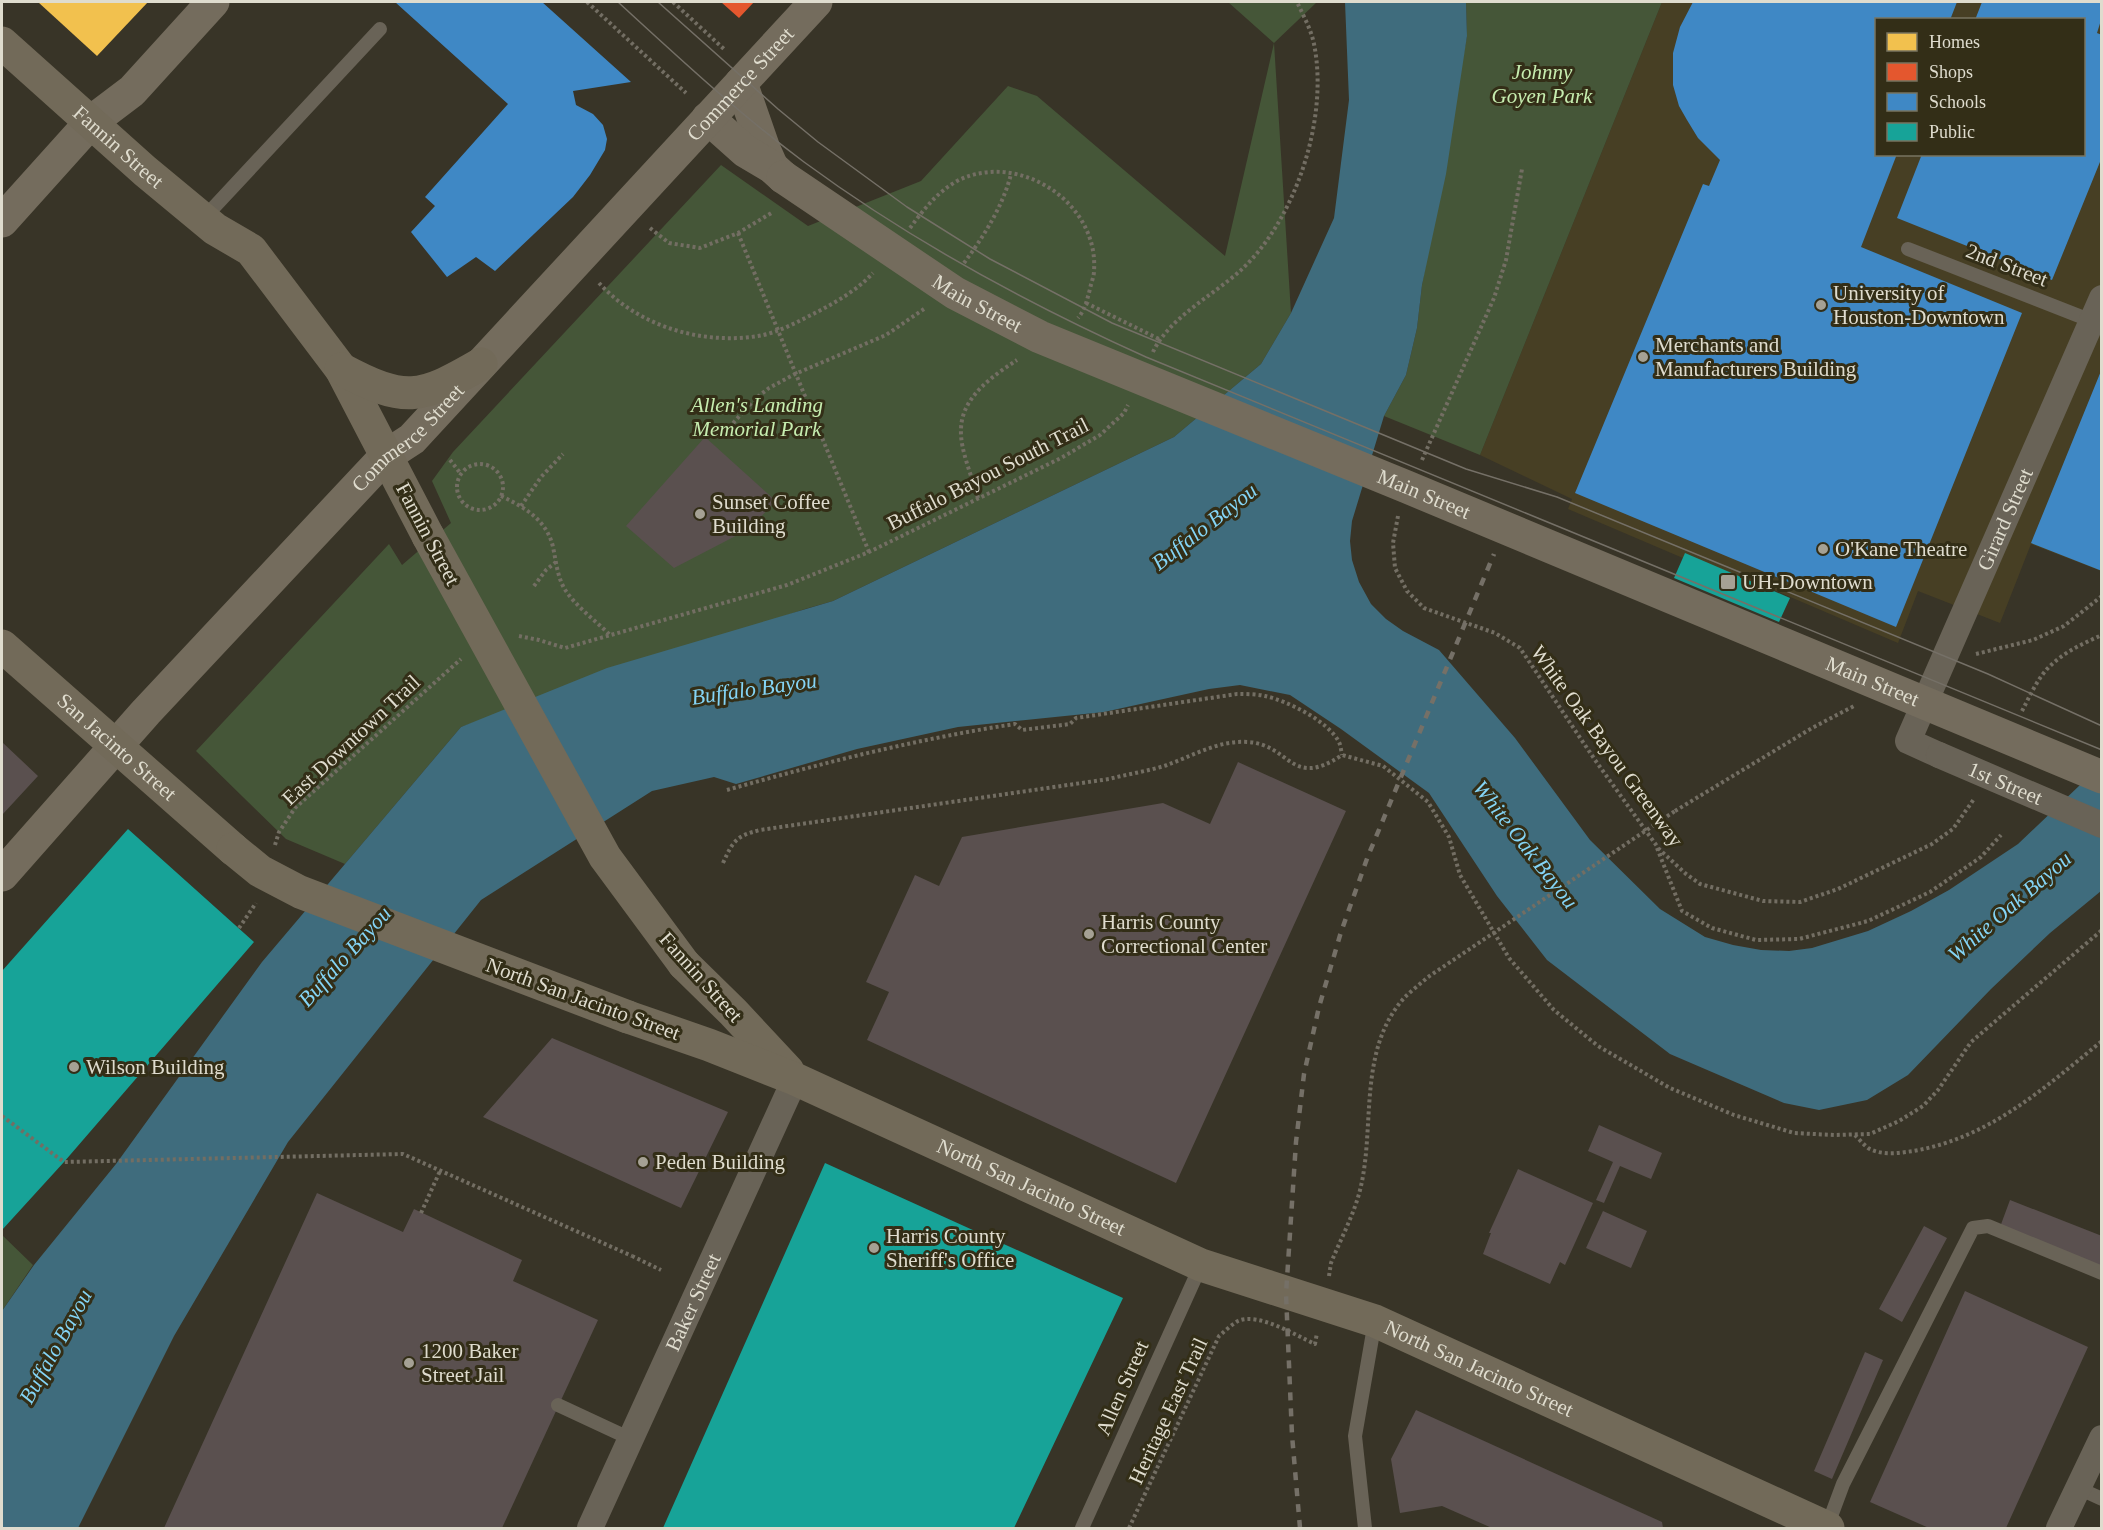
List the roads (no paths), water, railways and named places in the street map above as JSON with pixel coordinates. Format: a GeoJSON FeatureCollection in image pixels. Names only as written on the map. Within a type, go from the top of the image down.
{"type":"FeatureCollection","features":[{"type":"Feature","properties":{"kind":"main road"},"geometry":{"type":"LineString","coordinates":[[2,220],[91,122],[132,91],[213,2]]}},
{"type":"Feature","properties":{"kind":"main road","name":"Commerce Street"},"geometry":{"type":"LineString","coordinates":[[2,875],[146,712],[386,456],[412,439],[816,2]]}},
{"type":"Feature","properties":{"kind":"main road","name":"Fannin Street"},"geometry":{"type":"LineString","coordinates":[[2,43],[60,98],[91,122],[145,171],[215,229],[251,250],[341,369],[428,536],[605,856],[684,964],[733,1012],[795,1079]]}},
{"type":"Feature","properties":{"kind":"main road"},"geometry":{"type":"LineString","coordinates":[[741,83],[764,149],[778,172]]}},
{"type":"Feature","properties":{"kind":"main road","name":"Main Street"},"geometry":{"type":"LineString","coordinates":[[708,118],[745,151],[955,293],[1040,338],[1417,491],[2102,777]]}},
{"type":"Feature","properties":{"kind":"main road"},"geometry":{"type":"LineString","coordinates":[[341,369],[386,390],[417,393],[445,385],[481,364]]}},
{"type":"Feature","properties":{"kind":"main road","name":"San Jacinto Street"},"geometry":{"type":"LineString","coordinates":[[2,646],[233,849]]}},
{"type":"Feature","properties":{"kind":"main road","name":"North San Jacinto Street"},"geometry":{"type":"LineString","coordinates":[[233,849],[260,871],[300,892],[795,1079],[1201,1265],[1375,1321],[1827,1528]]}},
{"type":"Feature","properties":{"kind":"street","name":"Girard Street"},"geometry":{"type":"LineString","coordinates":[[1908,741],[2097,310]]}},
{"type":"Feature","properties":{"kind":"street","name":"1st Street"},"geometry":{"type":"LineString","coordinates":[[1908,741],[2102,825]]}},
{"type":"Feature","properties":{"kind":"street","name":"Baker Street"},"geometry":{"type":"LineString","coordinates":[[591,1528],[795,1079]]}},
{"type":"Feature","properties":{"kind":"street"},"geometry":{"type":"LineString","coordinates":[[2059,1528],[2102,1438]]}},
{"type":"Feature","properties":{"kind":"lane"},"geometry":{"type":"LineString","coordinates":[[203,219],[380,29]]}},
{"type":"Feature","properties":{"kind":"lane","name":"2nd Street"},"geometry":{"type":"LineString","coordinates":[[1908,249],[2097,310]]}},
{"type":"Feature","properties":{"kind":"lane"},"geometry":{"type":"LineString","coordinates":[[1827,1528],[1844,1484],[1973,1228],[1988,1226],[2102,1273]]}},
{"type":"Feature","properties":{"kind":"lane","name":"Allen Street"},"geometry":{"type":"LineString","coordinates":[[1082,1528],[1201,1265]]}},
{"type":"Feature","properties":{"kind":"lane"},"geometry":{"type":"LineString","coordinates":[[1365,1528],[1355,1436],[1375,1321]]}},
{"type":"Feature","properties":{"kind":"lane"},"geometry":{"type":"LineString","coordinates":[[558,1405],[631,1439]]}},
{"type":"Feature","properties":{"kind":"lane"},"geometry":{"type":"LineString","coordinates":[[2078,1488],[2102,1499]]}},
{"type":"Feature","properties":{"kind":"water"},"geometry":{"type":"Polygon","coordinates":[[[1345,2],[1466,2],[1467,36],[1446,174],[1422,285],[1417,328],[1406,375],[1384,416],[1352,521],[1350,541],[1352,560],[1359,582],[1371,604],[1403,631],[1439,650],[1515,738],[1590,840],[1660,909],[1705,937],[1761,950],[1789,951],[1812,948],[1868,931],[1949,890],[2018,844],[2101,765],[2101,891],[2050,933],[1991,989],[1908,1075],[1867,1100],[1819,1110],[1784,1103],[1670,1054],[1547,960],[1497,896],[1429,793],[1290,695],[1240,685],[1209,689],[1104,712],[958,727],[857,749],[736,784],[714,777],[652,791],[481,900],[288,1142],[174,1336],[78,1528],[2,1528],[2,1311],[34,1265],[116,1164],[262,962],[461,727],[607,668],[833,601],[1174,437],[1261,364],[1291,313],[1334,218],[1349,100],[1345,2]]]}},
{"type":"Feature","properties":{"kind":"tram line"},"geometry":{"type":"LineString","coordinates":[[618,2],[732,104],[844,191],[927,244],[1057,315],[1146,357],[2102,750]]}},
{"type":"Feature","properties":{"kind":"tram line"},"geometry":{"type":"LineString","coordinates":[[658,2],[818,142],[907,207],[990,259],[1112,323],[1466,469],[1557,497],[1988,674],[2102,726]]}},
{"type":"Feature","properties":{"kind":"railway"},"geometry":{"type":"LineString","coordinates":[[1300,1528],[1292,1435],[1286,1294],[1296,1142],[1304,1074],[1319,1007],[1341,932],[1368,856],[1494,554]]}},
{"type":"Feature","properties":{"kind":"place","name":"University of Houston-Downtown"},"geometry":{"type":"Point","coordinates":[1821,305]}},
{"type":"Feature","properties":{"kind":"place","name":"Merchants and Manufacturers Building"},"geometry":{"type":"Point","coordinates":[1643,357]}},
{"type":"Feature","properties":{"kind":"place","name":"Sunset Coffee Building"},"geometry":{"type":"Point","coordinates":[700,514]}},
{"type":"Feature","properties":{"kind":"place","name":"O'Kane Theatre"},"geometry":{"type":"Point","coordinates":[1823,549]}},
{"type":"Feature","properties":{"kind":"place","name":"UH-Downtown"},"geometry":{"type":"Point","coordinates":[1728,582]}},
{"type":"Feature","properties":{"kind":"place","name":"Harris County Correctional Center"},"geometry":{"type":"Point","coordinates":[1089,934]}},
{"type":"Feature","properties":{"kind":"place","name":"Wilson Building"},"geometry":{"type":"Point","coordinates":[74,1067]}},
{"type":"Feature","properties":{"kind":"place","name":"Peden Building"},"geometry":{"type":"Point","coordinates":[643,1162]}},
{"type":"Feature","properties":{"kind":"place","name":"Harris County Sheriff's Office"},"geometry":{"type":"Point","coordinates":[874,1248]}},
{"type":"Feature","properties":{"kind":"place","name":"1200 Baker Street Jail"},"geometry":{"type":"Point","coordinates":[409,1363]}},
{"type":"Feature","properties":{"kind":"park label","name":"Johnny Goyen Park"},"geometry":{"type":"Point","coordinates":[1542,84]}},
{"type":"Feature","properties":{"kind":"park label","name":"Allen's Landing Memorial Park"},"geometry":{"type":"Point","coordinates":[757,417]}},
{"type":"Feature","properties":{"kind":"water label","name":"Buffalo Bayou"},"geometry":{"type":"Point","coordinates":[1204,526]}},
{"type":"Feature","properties":{"kind":"water label","name":"Buffalo Bayou"},"geometry":{"type":"Point","coordinates":[754,688]}},
{"type":"Feature","properties":{"kind":"water label","name":"White Oak Bayou"},"geometry":{"type":"Point","coordinates":[1526,844]}},
{"type":"Feature","properties":{"kind":"water label","name":"White Oak Bayou"},"geometry":{"type":"Point","coordinates":[2009,906]}},
{"type":"Feature","properties":{"kind":"water label","name":"Buffalo Bayou"},"geometry":{"type":"Point","coordinates":[344,956]}},
{"type":"Feature","properties":{"kind":"water label","name":"Buffalo Bayou"},"geometry":{"type":"Point","coordinates":[55,1346]}}]}
